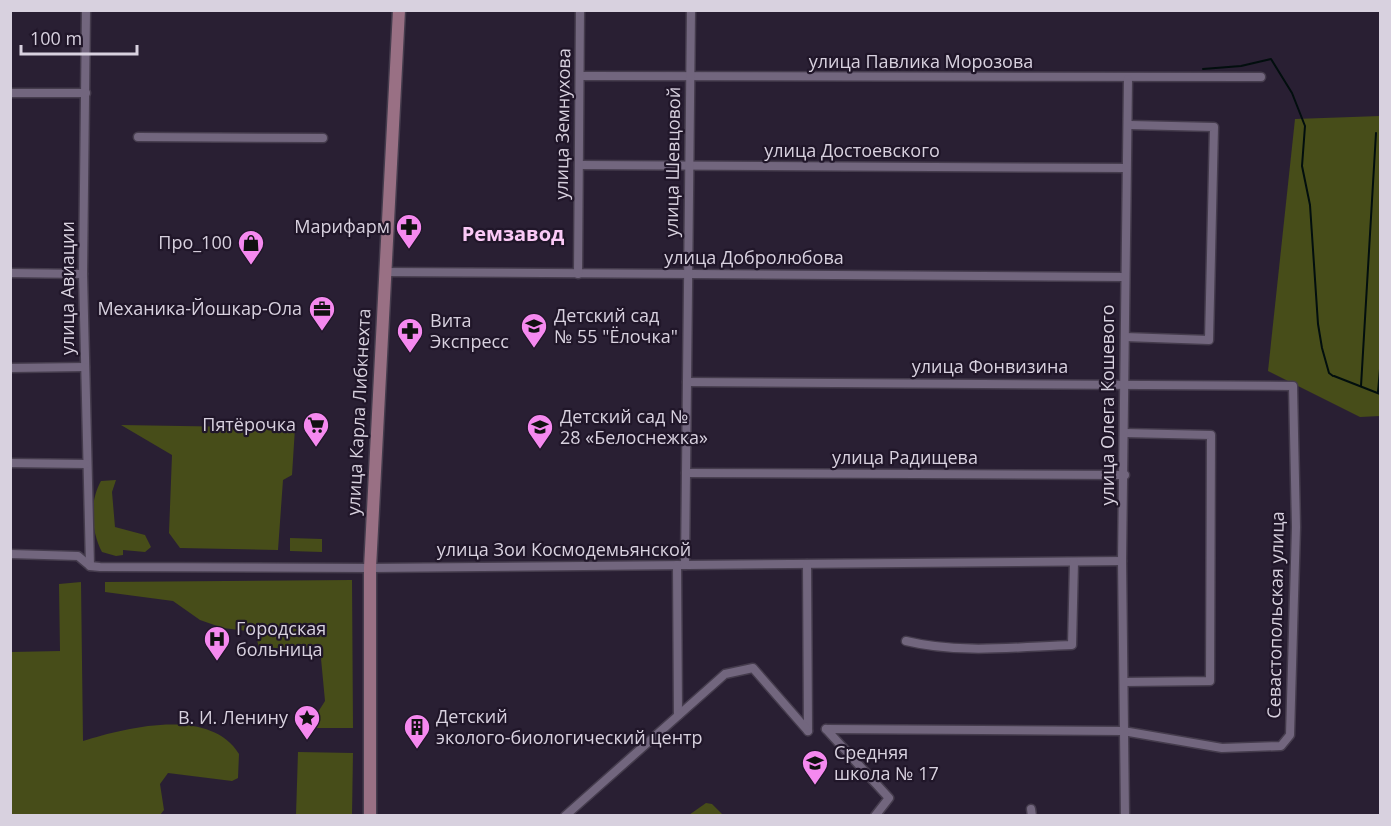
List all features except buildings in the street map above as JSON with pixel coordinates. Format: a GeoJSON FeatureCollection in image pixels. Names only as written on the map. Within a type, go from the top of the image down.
{"type":"FeatureCollection","features":[{"type":"Feature","properties":{"kind":"main road","name":"улица Карла Либкнехта"},"geometry":{"type":"LineString","coordinates":[[370,816],[370,568],[399,10]]}},
{"type":"Feature","properties":{"kind":"street","name":"улица Авиации"},"geometry":{"type":"LineString","coordinates":[[86,10],[83,274],[90,566]]}},
{"type":"Feature","properties":{"kind":"street","name":"улица Земнухова"},"geometry":{"type":"LineString","coordinates":[[578,274],[580,10]]}},
{"type":"Feature","properties":{"kind":"street","name":"улица Шевцовой"},"geometry":{"type":"LineString","coordinates":[[678,715],[681,565],[686,473],[691,10]]}},
{"type":"Feature","properties":{"kind":"street","name":"улица Павлика Морозова"},"geometry":{"type":"LineString","coordinates":[[580,76],[1261,78]]}},
{"type":"Feature","properties":{"kind":"street","name":"улица Олега Кошевого"},"geometry":{"type":"LineString","coordinates":[[1125,816],[1122,561],[1125,475],[1126,168],[1130,126],[1128,79]]}},
{"type":"Feature","properties":{"kind":"street"},"geometry":{"type":"LineString","coordinates":[[10,93],[86,93]]}},
{"type":"Feature","properties":{"kind":"street"},"geometry":{"type":"LineString","coordinates":[[1125,337],[1209,340],[1214,127],[1130,126]]}},
{"type":"Feature","properties":{"kind":"street"},"geometry":{"type":"LineString","coordinates":[[138,137],[323,138]]}},
{"type":"Feature","properties":{"kind":"street","name":"улица Достоевского"},"geometry":{"type":"LineString","coordinates":[[579,165],[1126,168]]}},
{"type":"Feature","properties":{"kind":"street","name":"улица Добролюбова"},"geometry":{"type":"LineString","coordinates":[[384,272],[1125,277]]}},
{"type":"Feature","properties":{"kind":"street"},"geometry":{"type":"LineString","coordinates":[[10,273],[83,274]]}},
{"type":"Feature","properties":{"kind":"street"},"geometry":{"type":"LineString","coordinates":[[10,368],[85,367]]}},
{"type":"Feature","properties":{"kind":"street","name":"улица Фонвизина"},"geometry":{"type":"LineString","coordinates":[[687,382],[1293,386]]}},
{"type":"Feature","properties":{"kind":"street","name":"Севастопольская улица"},"geometry":{"type":"LineString","coordinates":[[878,815],[889,798],[826,729],[1123,730],[1222,748],[1281,746],[1290,735],[1296,527],[1293,386]]}},
{"type":"Feature","properties":{"kind":"street"},"geometry":{"type":"LineString","coordinates":[[1124,682],[1210,681],[1211,435],[1125,433]]}},
{"type":"Feature","properties":{"kind":"street"},"geometry":{"type":"LineString","coordinates":[[10,464],[86,464]]}},
{"type":"Feature","properties":{"kind":"street","name":"улица Радищева"},"geometry":{"type":"LineString","coordinates":[[686,473],[1125,475]]}},
{"type":"Feature","properties":{"kind":"street","name":"улица Зои Космодемьянской"},"geometry":{"type":"LineString","coordinates":[[10,554],[78,556],[90,566],[370,568],[1122,561]]}},
{"type":"Feature","properties":{"kind":"street"},"geometry":{"type":"LineString","coordinates":[[906,641],[927,646],[987,648],[1072,645],[1074,562]]}},
{"type":"Feature","properties":{"kind":"street"},"geometry":{"type":"LineString","coordinates":[[566,816],[725,674],[753,668],[808,731],[807,564]]}},
{"type":"Feature","properties":{"kind":"green space"},"geometry":{"type":"Polygon","coordinates":[[[1380,116],[1380,416],[1360,417],[1268,371],[1295,119],[1380,116]]]}},
{"type":"Feature","properties":{"kind":"green space"},"geometry":{"type":"Polygon","coordinates":[[[121,425],[295,428],[292,475],[283,480],[278,550],[180,548],[169,533],[172,455],[121,425]]]}},
{"type":"Feature","properties":{"kind":"green space"},"geometry":{"type":"Polygon","coordinates":[[[116,480],[112,492],[115,527],[145,535],[151,547],[145,552],[123,550],[123,555],[116,556],[102,552],[98,544],[93,516],[97,489],[101,481],[116,480]]]}},
{"type":"Feature","properties":{"kind":"green space"},"geometry":{"type":"Polygon","coordinates":[[[290,538],[322,539],[322,552],[290,551],[290,538]]]}},
{"type":"Feature","properties":{"kind":"green space"},"geometry":{"type":"Polygon","coordinates":[[[352,580],[353,728],[308,728],[325,701],[320,648],[259,648],[255,632],[223,628],[200,620],[173,601],[105,592],[105,582],[352,580]]]}},
{"type":"Feature","properties":{"kind":"green space"},"geometry":{"type":"Polygon","coordinates":[[[81,582],[83,741],[143,727],[188,725],[208,730],[226,739],[239,754],[238,778],[232,781],[168,773],[160,784],[164,810],[160,815],[11,815],[11,652],[60,651],[59,584],[81,582]]]}},
{"type":"Feature","properties":{"kind":"green space"},"geometry":{"type":"Polygon","coordinates":[[[298,752],[353,753],[352,815],[296,815],[298,752]]]}},
{"type":"Feature","properties":{"kind":"green space"},"geometry":{"type":"Polygon","coordinates":[[[706,803],[712,804],[723,815],[689,815],[706,803]]]}},
{"type":"Feature","properties":{"kind":"waterway"},"geometry":{"type":"LineString","coordinates":[[1203,69],[1241,66],[1271,59],[1292,93],[1305,126],[1302,166],[1310,205],[1318,324],[1329,373],[1333,376]]}},
{"type":"Feature","properties":{"kind":"waterway"},"geometry":{"type":"LineString","coordinates":[[1361,386],[1376,133]]}},
{"type":"Feature","properties":{"kind":"waterway"},"geometry":{"type":"LineString","coordinates":[[1378,392],[1380,369]]}},
{"type":"Feature","properties":{"kind":"waterway"},"geometry":{"type":"LineString","coordinates":[[1334,376],[1380,394]]}},
{"type":"Feature","properties":{"kind":"place","name":"Марифарм"},"geometry":{"type":"Point","coordinates":[409,250]}},
{"type":"Feature","properties":{"kind":"place","name":"Про_100"},"geometry":{"type":"Point","coordinates":[251,266]}},
{"type":"Feature","properties":{"kind":"place","name":"Механика-Йошкар-Ола"},"geometry":{"type":"Point","coordinates":[322,332]}},
{"type":"Feature","properties":{"kind":"place","name":"Детский сад № 55 \"Ёлочка\""},"geometry":{"type":"Point","coordinates":[534,349]}},
{"type":"Feature","properties":{"kind":"place","name":"Вита Экспресс"},"geometry":{"type":"Point","coordinates":[410,354]}},
{"type":"Feature","properties":{"kind":"place","name":"Пятёрочка"},"geometry":{"type":"Point","coordinates":[316,448]}},
{"type":"Feature","properties":{"kind":"place","name":"Детский сад № 28 «Белоснежка»"},"geometry":{"type":"Point","coordinates":[540,450]}},
{"type":"Feature","properties":{"kind":"place","name":"Городская больница"},"geometry":{"type":"Point","coordinates":[217,662]}},
{"type":"Feature","properties":{"kind":"place","name":"В. И. Ленину"},"geometry":{"type":"Point","coordinates":[307,741]}},
{"type":"Feature","properties":{"kind":"place","name":"Детский эколого-биологический центр"},"geometry":{"type":"Point","coordinates":[417,750]}},
{"type":"Feature","properties":{"kind":"place","name":"Средняя школа № 17"},"geometry":{"type":"Point","coordinates":[815,786]}},
{"type":"Feature","properties":{"kind":"district","name":"Ремзавод"},"geometry":{"type":"Point","coordinates":[513,234]}}]}
